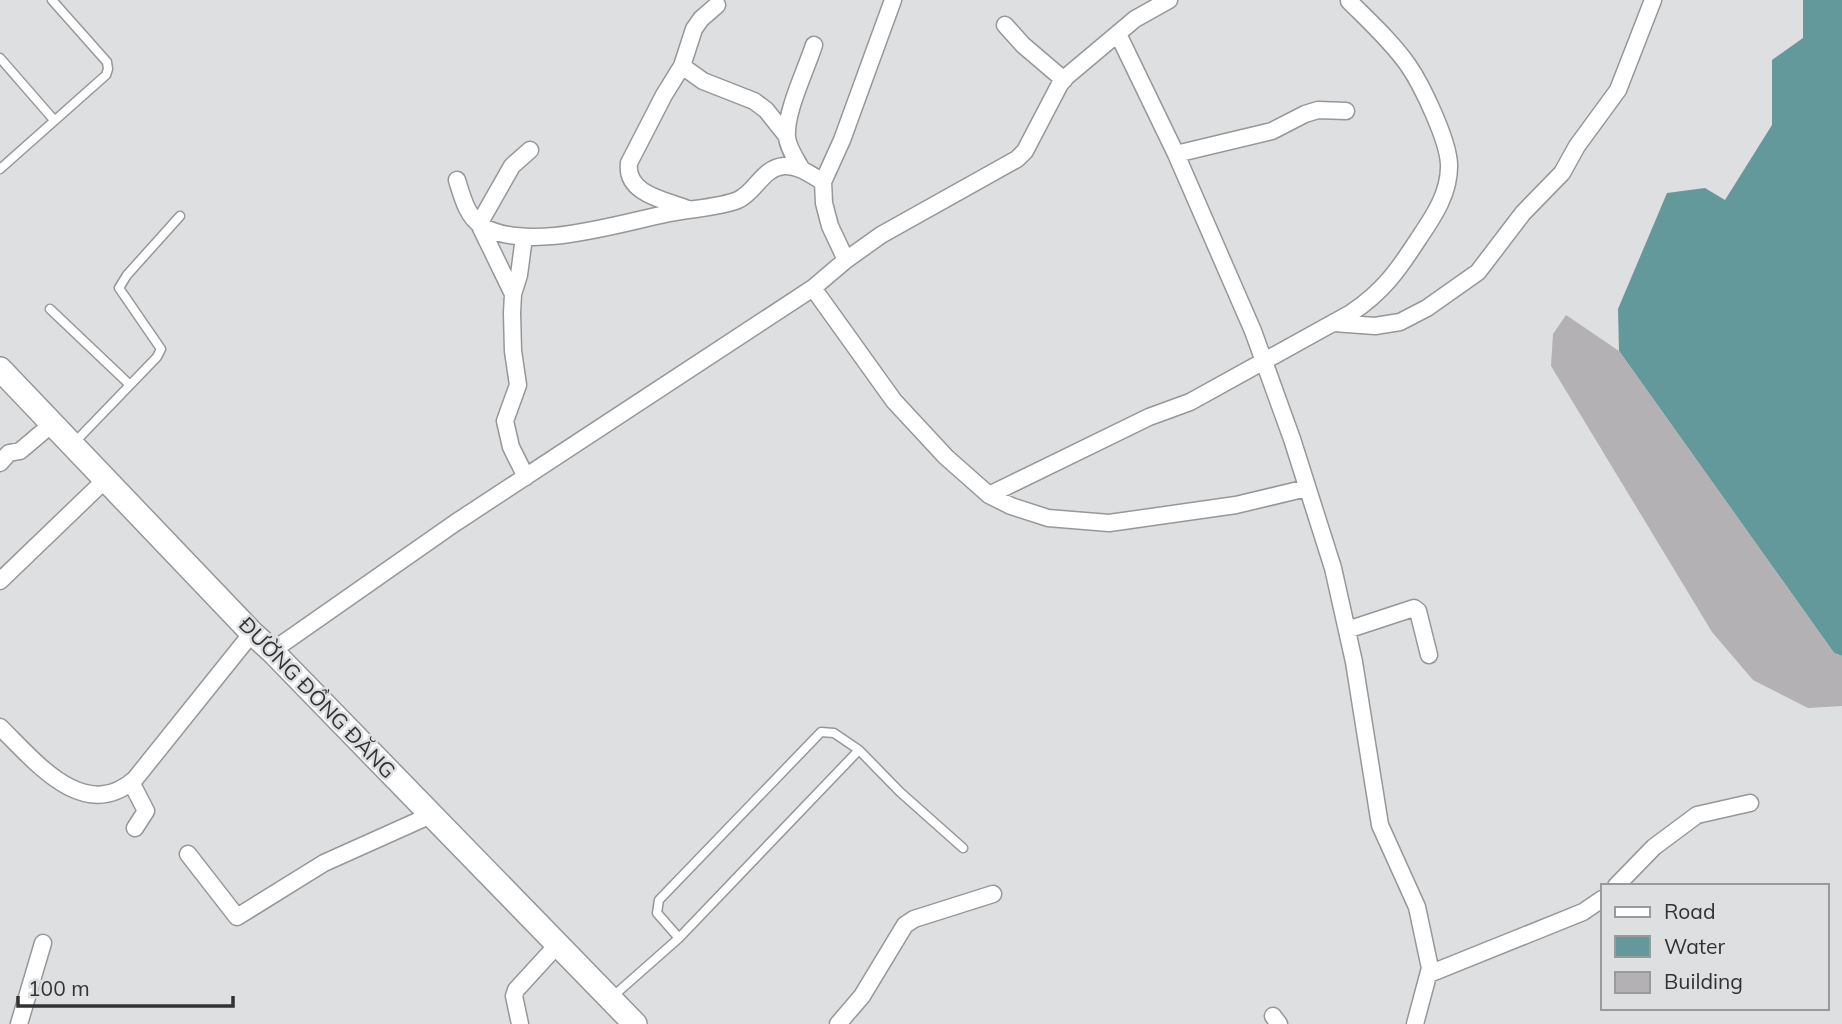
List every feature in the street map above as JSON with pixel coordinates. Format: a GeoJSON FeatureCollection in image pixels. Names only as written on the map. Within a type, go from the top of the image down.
{"type":"FeatureCollection","features":[{"type":"Feature","properties":{"kind":"main road","name":"ĐƯỜNG ĐỒNG ĐĂNG"},"geometry":{"type":"LineString","coordinates":[[0,369],[252,633],[559,943],[635,1024]]}},
{"type":"Feature","properties":{"kind":"street"},"geometry":{"type":"LineString","coordinates":[[846,260],[830,226],[824,203],[823,182],[842,139],[893,0]]}},
{"type":"Feature","properties":{"kind":"street"},"geometry":{"type":"LineString","coordinates":[[272,651],[455,523],[813,288],[881,235],[1017,159],[1025,151],[1064,80],[1079,64],[1135,19],[1169,0]]}},
{"type":"Feature","properties":{"kind":"street"},"geometry":{"type":"LineString","coordinates":[[989,495],[1149,417],[1190,402],[1333,323],[1374,297],[1398,271],[1439,207],[1447,182],[1449,164],[1445,143],[1408,65],[1347,0]]}},
{"type":"Feature","properties":{"kind":"street"},"geometry":{"type":"LineString","coordinates":[[1333,323],[1376,326],[1400,322],[1427,308],[1478,272],[1523,213],[1562,173],[1577,146],[1618,90],[1653,0]]}},
{"type":"Feature","properties":{"kind":"street"},"geometry":{"type":"LineString","coordinates":[[688,209],[636,188],[628,173],[629,163],[682,66],[694,29],[717,5]]}},
{"type":"Feature","properties":{"kind":"street"},"geometry":{"type":"LineString","coordinates":[[1005,25],[1023,45],[1064,80]]}},
{"type":"Feature","properties":{"kind":"street"},"geometry":{"type":"LineString","coordinates":[[1118,34],[1177,154],[1231,278],[1264,360],[1333,568],[1348,630],[1380,825],[1417,907],[1430,968],[1415,1024]]}},
{"type":"Feature","properties":{"kind":"street"},"geometry":{"type":"LineString","coordinates":[[786,135],[814,45]]}},
{"type":"Feature","properties":{"kind":"street"},"geometry":{"type":"LineString","coordinates":[[682,66],[703,81],[754,101],[766,110],[786,135],[801,168]]}},
{"type":"Feature","properties":{"kind":"street"},"geometry":{"type":"LineString","coordinates":[[1177,154],[1272,131],[1318,110],[1346,111]]}},
{"type":"Feature","properties":{"kind":"street"},"geometry":{"type":"LineString","coordinates":[[479,224],[512,166],[530,150]]}},
{"type":"Feature","properties":{"kind":"street"},"geometry":{"type":"LineString","coordinates":[[479,224],[496,233],[524,237],[610,226],[736,201],[767,173],[787,166],[801,168],[823,182]]}},
{"type":"Feature","properties":{"kind":"street"},"geometry":{"type":"LineString","coordinates":[[457,180],[466,206],[479,224],[513,294]]}},
{"type":"Feature","properties":{"kind":"street"},"geometry":{"type":"LineString","coordinates":[[524,237],[513,294],[513,351],[518,385],[505,421],[511,447],[526,477]]}},
{"type":"Feature","properties":{"kind":"street"},"geometry":{"type":"LineString","coordinates":[[813,288],[894,401],[946,457],[989,495],[1011,506],[1048,518],[1109,523],[1236,505],[1307,488]]}},
{"type":"Feature","properties":{"kind":"street"},"geometry":{"type":"LineString","coordinates":[[0,463],[9,453],[20,451],[52,424]]}},
{"type":"Feature","properties":{"kind":"street"},"geometry":{"type":"LineString","coordinates":[[0,581],[105,480]]}},
{"type":"Feature","properties":{"kind":"street"},"geometry":{"type":"LineString","coordinates":[[1348,630],[1410,607],[1414,608],[1418,611],[1429,655]]}},
{"type":"Feature","properties":{"kind":"street"},"geometry":{"type":"LineString","coordinates":[[0,727],[61,784],[76,791],[114,793],[131,782],[252,633]]}},
{"type":"Feature","properties":{"kind":"street"},"geometry":{"type":"LineString","coordinates":[[131,782],[146,811],[135,828]]}},
{"type":"Feature","properties":{"kind":"street"},"geometry":{"type":"LineString","coordinates":[[1618,884],[1654,847],[1697,815],[1750,803]]}},
{"type":"Feature","properties":{"kind":"street"},"geometry":{"type":"LineString","coordinates":[[188,854],[237,917],[324,863],[431,815]]}},
{"type":"Feature","properties":{"kind":"street"},"geometry":{"type":"LineString","coordinates":[[838,1024],[862,996],[905,925],[914,919],[993,894]]}},
{"type":"Feature","properties":{"kind":"street"},"geometry":{"type":"LineString","coordinates":[[1429,975],[1583,912],[1601,900]]}},
{"type":"Feature","properties":{"kind":"street"},"geometry":{"type":"LineString","coordinates":[[19,1024],[43,943]]}},
{"type":"Feature","properties":{"kind":"street"},"geometry":{"type":"LineString","coordinates":[[520,1024],[515,1003],[516,990],[559,943]]}},
{"type":"Feature","properties":{"kind":"lane"},"geometry":{"type":"LineString","coordinates":[[0,169],[106,75],[108,69],[107,62],[52,0]]}},
{"type":"Feature","properties":{"kind":"lane"},"geometry":{"type":"LineString","coordinates":[[0,58],[54,120]]}},
{"type":"Feature","properties":{"kind":"lane"},"geometry":{"type":"LineString","coordinates":[[72,445],[161,349],[119,288],[127,275],[180,216]]}},
{"type":"Feature","properties":{"kind":"lane"},"geometry":{"type":"LineString","coordinates":[[50,309],[129,384]]}},
{"type":"Feature","properties":{"kind":"lane"},"geometry":{"type":"LineString","coordinates":[[679,938],[657,914],[659,901],[821,732],[834,733],[859,750],[963,848]]}},
{"type":"Feature","properties":{"kind":"lane"},"geometry":{"type":"LineString","coordinates":[[611,998],[679,938],[859,750]]}},
{"type":"Feature","properties":{"kind":"water"},"geometry":{"type":"Polygon","coordinates":[[[1803,0],[1842,0],[1842,656],[1834,653],[1619,351],[1618,309],[1667,193],[1705,188],[1725,200],[1772,125],[1772,60],[1803,38],[1803,0]]]}},
{"type":"Feature","properties":{"kind":"building"},"geometry":{"type":"Polygon","coordinates":[[[1566,315],[1619,351],[1834,653],[1842,656],[1842,706],[1808,708],[1753,680],[1712,632],[1551,366],[1553,334],[1566,315]]]}}]}
